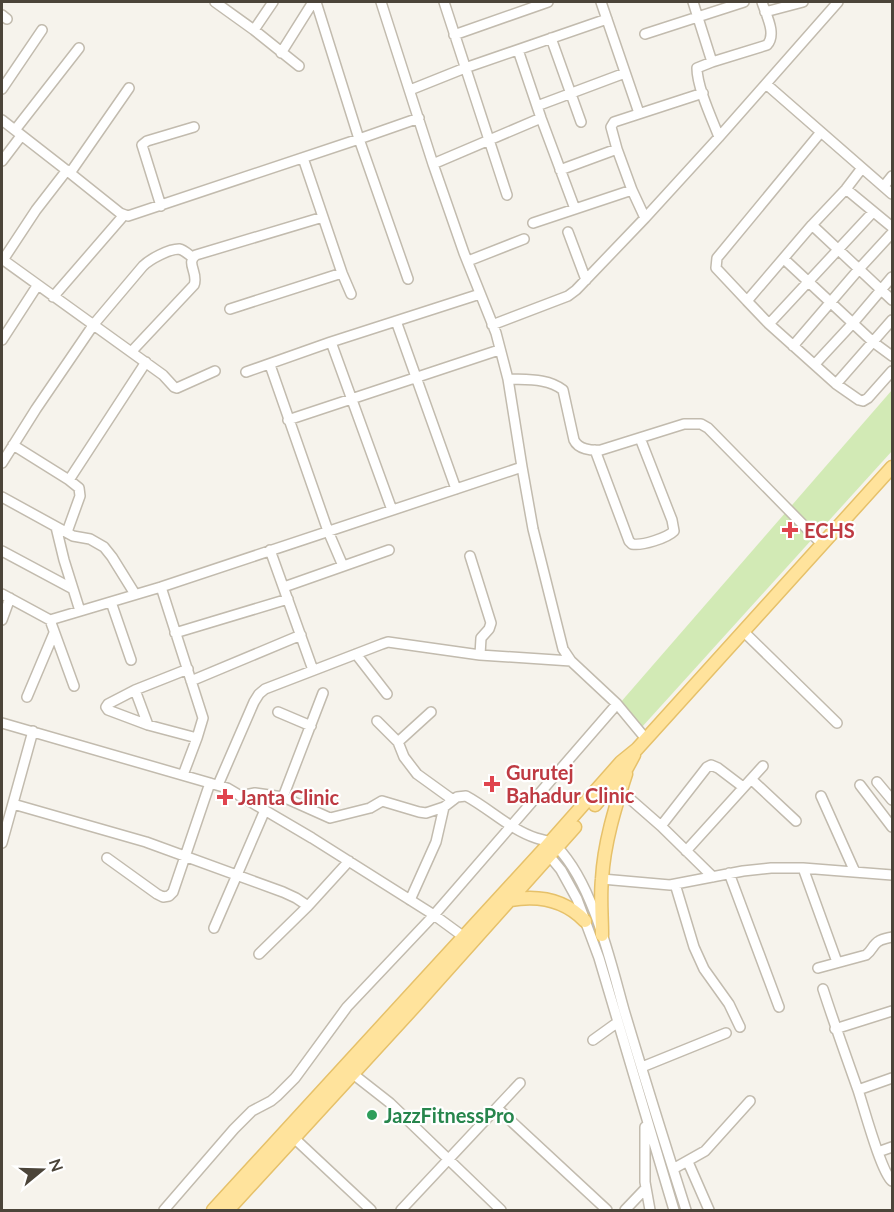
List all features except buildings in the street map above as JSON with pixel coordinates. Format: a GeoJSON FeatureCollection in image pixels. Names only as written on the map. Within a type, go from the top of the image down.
{"type":"FeatureCollection","features":[{"type":"Feature","properties":{"kind":"main road"},"geometry":{"type":"LineString","coordinates":[[228,1210],[510,900],[621,762],[637,749],[892,467]]}},
{"type":"Feature","properties":{"kind":"main road"},"geometry":{"type":"LineString","coordinates":[[602,935],[602,879],[611,822],[627,768],[637,749]]}},
{"type":"Feature","properties":{"kind":"main road"},"geometry":{"type":"LineString","coordinates":[[213,1210],[464,937],[627,768]]}},
{"type":"Feature","properties":{"kind":"main road"},"geometry":{"type":"LineString","coordinates":[[510,900],[525,897],[560,903],[576,912],[585,921]]}},
{"type":"Feature","properties":{"kind":"street"},"geometry":{"type":"LineString","coordinates":[[215,2],[228,6],[299,66]]}},
{"type":"Feature","properties":{"kind":"street"},"geometry":{"type":"LineString","coordinates":[[254,30],[273,2]]}},
{"type":"Feature","properties":{"kind":"street"},"geometry":{"type":"LineString","coordinates":[[282,53],[315,2]]}},
{"type":"Feature","properties":{"kind":"street"},"geometry":{"type":"LineString","coordinates":[[315,2],[359,139],[408,279]]}},
{"type":"Feature","properties":{"kind":"street"},"geometry":{"type":"LineString","coordinates":[[381,2],[433,164],[500,350],[508,379],[533,529],[563,649],[571,661],[617,704],[646,739]]}},
{"type":"Feature","properties":{"kind":"street"},"geometry":{"type":"LineString","coordinates":[[444,2],[507,195]]}},
{"type":"Feature","properties":{"kind":"street"},"geometry":{"type":"LineString","coordinates":[[454,35],[548,2]]}},
{"type":"Feature","properties":{"kind":"street"},"geometry":{"type":"LineString","coordinates":[[601,2],[639,113]]}},
{"type":"Feature","properties":{"kind":"street"},"geometry":{"type":"LineString","coordinates":[[693,2],[712,62]]}},
{"type":"Feature","properties":{"kind":"street"},"geometry":{"type":"LineString","coordinates":[[645,34],[744,2]]}},
{"type":"Feature","properties":{"kind":"street"},"geometry":{"type":"LineString","coordinates":[[719,137],[703,93],[697,68],[767,45],[770,42],[772,35],[762,2]]}},
{"type":"Feature","properties":{"kind":"street"},"geometry":{"type":"LineString","coordinates":[[765,12],[803,2]]}},
{"type":"Feature","properties":{"kind":"street"},"geometry":{"type":"LineString","coordinates":[[492,325],[568,296],[576,290],[719,137],[838,2]]}},
{"type":"Feature","properties":{"kind":"street"},"geometry":{"type":"LineString","coordinates":[[410,90],[465,68],[607,19]]}},
{"type":"Feature","properties":{"kind":"street"},"geometry":{"type":"LineString","coordinates":[[2,89],[42,30]]}},
{"type":"Feature","properties":{"kind":"street"},"geometry":{"type":"LineString","coordinates":[[551,38],[581,122]]}},
{"type":"Feature","properties":{"kind":"street"},"geometry":{"type":"LineString","coordinates":[[2,161],[18,133],[79,48]]}},
{"type":"Feature","properties":{"kind":"street"},"geometry":{"type":"LineString","coordinates":[[518,50],[575,209]]}},
{"type":"Feature","properties":{"kind":"street"},"geometry":{"type":"LineString","coordinates":[[537,106],[625,73]]}},
{"type":"Feature","properties":{"kind":"street"},"geometry":{"type":"LineString","coordinates":[[766,84],[892,194]]}},
{"type":"Feature","properties":{"kind":"street"},"geometry":{"type":"LineString","coordinates":[[129,88],[69,172],[36,210],[2,260],[132,351],[163,375],[175,388],[215,371]]}},
{"type":"Feature","properties":{"kind":"street"},"geometry":{"type":"LineString","coordinates":[[645,218],[617,149],[612,124],[618,119],[703,93]]}},
{"type":"Feature","properties":{"kind":"street"},"geometry":{"type":"LineString","coordinates":[[2,120],[128,216],[419,118]]}},
{"type":"Feature","properties":{"kind":"street"},"geometry":{"type":"LineString","coordinates":[[433,164],[541,118]]}},
{"type":"Feature","properties":{"kind":"street"},"geometry":{"type":"LineString","coordinates":[[161,206],[142,145],[147,141],[194,127]]}},
{"type":"Feature","properties":{"kind":"street"},"geometry":{"type":"LineString","coordinates":[[821,132],[717,258],[716,268],[769,324],[836,384],[859,400],[863,401],[868,398],[892,371]]}},
{"type":"Feature","properties":{"kind":"street"},"geometry":{"type":"LineString","coordinates":[[560,170],[617,149]]}},
{"type":"Feature","properties":{"kind":"street"},"geometry":{"type":"LineString","coordinates":[[303,158],[351,294]]}},
{"type":"Feature","properties":{"kind":"street"},"geometry":{"type":"LineString","coordinates":[[747,301],[862,168]]}},
{"type":"Feature","properties":{"kind":"street"},"geometry":{"type":"LineString","coordinates":[[884,186],[892,176]]}},
{"type":"Feature","properties":{"kind":"street"},"geometry":{"type":"LineString","coordinates":[[533,223],[632,189]]}},
{"type":"Feature","properties":{"kind":"street"},"geometry":{"type":"LineString","coordinates":[[846,189],[892,227]]}},
{"type":"Feature","properties":{"kind":"street"},"geometry":{"type":"LineString","coordinates":[[769,324],[873,212]]}},
{"type":"Feature","properties":{"kind":"street"},"geometry":{"type":"LineString","coordinates":[[53,297],[124,215]]}},
{"type":"Feature","properties":{"kind":"street"},"geometry":{"type":"LineString","coordinates":[[192,257],[323,217]]}},
{"type":"Feature","properties":{"kind":"street"},"geometry":{"type":"LineString","coordinates":[[812,225],[892,300]]}},
{"type":"Feature","properties":{"kind":"street"},"geometry":{"type":"LineString","coordinates":[[568,232],[586,280]]}},
{"type":"Feature","properties":{"kind":"street"},"geometry":{"type":"LineString","coordinates":[[793,346],[892,233]]}},
{"type":"Feature","properties":{"kind":"street"},"geometry":{"type":"LineString","coordinates":[[468,261],[524,239]]}},
{"type":"Feature","properties":{"kind":"street"},"geometry":{"type":"LineString","coordinates":[[2,463],[94,324],[146,263],[159,255],[178,249],[184,250],[192,257]]}},
{"type":"Feature","properties":{"kind":"street"},"geometry":{"type":"LineString","coordinates":[[132,351],[194,285],[196,277],[191,262],[192,257]]}},
{"type":"Feature","properties":{"kind":"street"},"geometry":{"type":"LineString","coordinates":[[784,259],[873,342],[892,356]]}},
{"type":"Feature","properties":{"kind":"street"},"geometry":{"type":"LineString","coordinates":[[230,309],[342,273]]}},
{"type":"Feature","properties":{"kind":"street"},"geometry":{"type":"LineString","coordinates":[[815,364],[892,277]]}},
{"type":"Feature","properties":{"kind":"street"},"geometry":{"type":"LineString","coordinates":[[2,340],[37,286]]}},
{"type":"Feature","properties":{"kind":"street"},"geometry":{"type":"LineString","coordinates":[[246,372],[480,294]]}},
{"type":"Feature","properties":{"kind":"street"},"geometry":{"type":"LineString","coordinates":[[836,384],[892,320]]}},
{"type":"Feature","properties":{"kind":"street"},"geometry":{"type":"LineString","coordinates":[[396,321],[456,489]]}},
{"type":"Feature","properties":{"kind":"street"},"geometry":{"type":"LineString","coordinates":[[331,342],[392,510]]}},
{"type":"Feature","properties":{"kind":"street"},"geometry":{"type":"LineString","coordinates":[[288,420],[500,350]]}},
{"type":"Feature","properties":{"kind":"street"},"geometry":{"type":"LineString","coordinates":[[69,480],[146,362]]}},
{"type":"Feature","properties":{"kind":"street"},"geometry":{"type":"LineString","coordinates":[[270,365],[328,531],[343,566]]}},
{"type":"Feature","properties":{"kind":"street"},"geometry":{"type":"LineString","coordinates":[[508,379],[540,380],[563,390],[576,444],[579,447],[601,450],[692,423],[708,428],[822,544]]}},
{"type":"Feature","properties":{"kind":"street"},"geometry":{"type":"LineString","coordinates":[[595,450],[629,541],[639,545],[669,535],[674,531],[672,520],[640,438]]}},
{"type":"Feature","properties":{"kind":"street"},"geometry":{"type":"LineString","coordinates":[[13,444],[69,480],[79,489],[80,496],[67,532]]}},
{"type":"Feature","properties":{"kind":"street"},"geometry":{"type":"LineString","coordinates":[[50,620],[160,587],[522,467]]}},
{"type":"Feature","properties":{"kind":"street"},"geometry":{"type":"LineString","coordinates":[[2,498],[73,536],[90,539],[104,547],[135,594]]}},
{"type":"Feature","properties":{"kind":"street"},"geometry":{"type":"LineString","coordinates":[[56,527],[63,560],[80,611]]}},
{"type":"Feature","properties":{"kind":"street"},"geometry":{"type":"LineString","coordinates":[[270,550],[313,670]]}},
{"type":"Feature","properties":{"kind":"street"},"geometry":{"type":"LineString","coordinates":[[284,587],[389,550]]}},
{"type":"Feature","properties":{"kind":"street"},"geometry":{"type":"LineString","coordinates":[[2,551],[73,589]]}},
{"type":"Feature","properties":{"kind":"street"},"geometry":{"type":"LineString","coordinates":[[470,556],[491,623],[481,638],[480,655]]}},
{"type":"Feature","properties":{"kind":"street"},"geometry":{"type":"LineString","coordinates":[[160,587],[203,718],[183,775]]}},
{"type":"Feature","properties":{"kind":"street"},"geometry":{"type":"LineString","coordinates":[[2,620],[6,596],[50,620],[74,686]]}},
{"type":"Feature","properties":{"kind":"street"},"geometry":{"type":"LineString","coordinates":[[175,633],[288,599]]}},
{"type":"Feature","properties":{"kind":"street"},"geometry":{"type":"LineString","coordinates":[[111,602],[131,660]]}},
{"type":"Feature","properties":{"kind":"street"},"geometry":{"type":"LineString","coordinates":[[743,632],[837,723]]}},
{"type":"Feature","properties":{"kind":"street"},"geometry":{"type":"LineString","coordinates":[[27,697],[54,633]]}},
{"type":"Feature","properties":{"kind":"street"},"geometry":{"type":"LineString","coordinates":[[191,681],[301,635]]}},
{"type":"Feature","properties":{"kind":"street"},"geometry":{"type":"LineString","coordinates":[[108,858],[157,894],[163,897],[173,892],[214,784],[254,702],[260,694],[274,686],[388,642],[480,655],[571,661]]}},
{"type":"Feature","properties":{"kind":"street"},"geometry":{"type":"LineString","coordinates":[[356,654],[387,694]]}},
{"type":"Feature","properties":{"kind":"street"},"geometry":{"type":"LineString","coordinates":[[188,669],[135,690],[108,704],[107,709],[148,725],[197,738]]}},
{"type":"Feature","properties":{"kind":"street"},"geometry":{"type":"LineString","coordinates":[[135,690],[148,725]]}},
{"type":"Feature","properties":{"kind":"street"},"geometry":{"type":"LineString","coordinates":[[283,797],[323,693]]}},
{"type":"Feature","properties":{"kind":"street"},"geometry":{"type":"LineString","coordinates":[[164,1210],[252,1111],[285,1090],[347,1007],[434,915],[617,704]]}},
{"type":"Feature","properties":{"kind":"street"},"geometry":{"type":"LineString","coordinates":[[278,712],[311,726]]}},
{"type":"Feature","properties":{"kind":"street"},"geometry":{"type":"LineString","coordinates":[[398,742],[431,712]]}},
{"type":"Feature","properties":{"kind":"street"},"geometry":{"type":"LineString","coordinates":[[377,721],[398,742],[404,757],[417,774],[453,800]]}},
{"type":"Feature","properties":{"kind":"street"},"geometry":{"type":"LineString","coordinates":[[2,723],[227,788],[349,861],[434,915],[464,937]]}},
{"type":"Feature","properties":{"kind":"street"},"geometry":{"type":"LineString","coordinates":[[2,843],[33,731]]}},
{"type":"Feature","properties":{"kind":"street"},"geometry":{"type":"LineString","coordinates":[[662,826],[707,767],[711,765],[743,787]]}},
{"type":"Feature","properties":{"kind":"street"},"geometry":{"type":"LineString","coordinates":[[686,851],[763,766]]}},
{"type":"Feature","properties":{"kind":"street"},"geometry":{"type":"LineString","coordinates":[[751,779],[796,821]]}},
{"type":"Feature","properties":{"kind":"street"},"geometry":{"type":"LineString","coordinates":[[877,782],[892,800]]}},
{"type":"Feature","properties":{"kind":"street"},"geometry":{"type":"LineString","coordinates":[[860,785],[892,827]]}},
{"type":"Feature","properties":{"kind":"street"},"geometry":{"type":"LineString","coordinates":[[621,791],[662,826],[713,877]]}},
{"type":"Feature","properties":{"kind":"street"},"geometry":{"type":"LineString","coordinates":[[240,796],[255,793],[283,797],[330,818],[370,808],[382,801],[426,813],[444,807],[461,796],[466,796],[512,826],[536,838],[569,861],[583,886],[602,935],[686,1210]]}},
{"type":"Feature","properties":{"kind":"street"},"geometry":{"type":"LineString","coordinates":[[821,796],[855,872]]}},
{"type":"Feature","properties":{"kind":"street"},"geometry":{"type":"LineString","coordinates":[[13,804],[146,842],[284,892],[308,906]]}},
{"type":"Feature","properties":{"kind":"street"},"geometry":{"type":"LineString","coordinates":[[410,900],[436,842],[444,807]]}},
{"type":"Feature","properties":{"kind":"street"},"geometry":{"type":"LineString","coordinates":[[214,927],[265,810]]}},
{"type":"Feature","properties":{"kind":"street"},"geometry":{"type":"LineString","coordinates":[[550,848],[577,899],[599,958],[674,1210]]}},
{"type":"Feature","properties":{"kind":"street"},"geometry":{"type":"LineString","coordinates":[[259,954],[308,906],[349,861]]}},
{"type":"Feature","properties":{"kind":"street"},"geometry":{"type":"LineString","coordinates":[[602,879],[670,885],[729,873],[771,868],[803,868],[892,875]]}},
{"type":"Feature","properties":{"kind":"street"},"geometry":{"type":"LineString","coordinates":[[803,868],[837,963]]}},
{"type":"Feature","properties":{"kind":"street"},"geometry":{"type":"LineString","coordinates":[[729,873],[779,1007]]}},
{"type":"Feature","properties":{"kind":"street"},"geometry":{"type":"LineString","coordinates":[[675,884],[694,947],[704,969],[729,1004],[740,1027]]}},
{"type":"Feature","properties":{"kind":"street"},"geometry":{"type":"LineString","coordinates":[[818,968],[866,955],[876,943],[892,937]]}},
{"type":"Feature","properties":{"kind":"street"},"geometry":{"type":"LineString","coordinates":[[599,958],[608,954]]}},
{"type":"Feature","properties":{"kind":"street"},"geometry":{"type":"LineString","coordinates":[[824,989],[835,1029],[878,1152],[887,1176],[892,1181]]}},
{"type":"Feature","properties":{"kind":"street"},"geometry":{"type":"LineString","coordinates":[[835,1029],[892,1011]]}},
{"type":"Feature","properties":{"kind":"street"},"geometry":{"type":"LineString","coordinates":[[593,1040],[618,1023]]}},
{"type":"Feature","properties":{"kind":"street"},"geometry":{"type":"LineString","coordinates":[[642,1067],[726,1033]]}},
{"type":"Feature","properties":{"kind":"street"},"geometry":{"type":"LineString","coordinates":[[353,1074],[390,1103],[501,1210]]}},
{"type":"Feature","properties":{"kind":"street"},"geometry":{"type":"LineString","coordinates":[[858,1090],[892,1078]]}},
{"type":"Feature","properties":{"kind":"street"},"geometry":{"type":"LineString","coordinates":[[401,1210],[520,1083]]}},
{"type":"Feature","properties":{"kind":"street"},"geometry":{"type":"LineString","coordinates":[[673,1169],[705,1152],[750,1101]]}},
{"type":"Feature","properties":{"kind":"street"},"geometry":{"type":"LineString","coordinates":[[497,1108],[607,1210]]}},
{"type":"Feature","properties":{"kind":"street"},"geometry":{"type":"LineString","coordinates":[[646,1115],[645,1182],[650,1210]]}},
{"type":"Feature","properties":{"kind":"street"},"geometry":{"type":"LineString","coordinates":[[294,1138],[371,1210]]}},
{"type":"Feature","properties":{"kind":"street"},"geometry":{"type":"LineString","coordinates":[[878,1152],[892,1147]]}},
{"type":"Feature","properties":{"kind":"street"},"geometry":{"type":"LineString","coordinates":[[688,1162],[709,1210]]}},
{"type":"Feature","properties":{"kind":"street"},"geometry":{"type":"LineString","coordinates":[[625,1210],[646,1188]]}},
{"type":"Feature","properties":{"kind":"green space"},"geometry":{"type":"Polygon","coordinates":[[[892,390],[892,451],[642,727],[620,703],[892,390]]]}},
{"type":"Feature","properties":{"kind":"place","name":"ECHS"},"geometry":{"type":"Point","coordinates":[790,530]}},
{"type":"Feature","properties":{"kind":"place","name":"Gurutej Bahadur Clinic"},"geometry":{"type":"Point","coordinates":[492,784]}},
{"type":"Feature","properties":{"kind":"place","name":"Janta Clinic"},"geometry":{"type":"Point","coordinates":[225,797]}},
{"type":"Feature","properties":{"kind":"place","name":"JazzFitnessPro"},"geometry":{"type":"Point","coordinates":[372,1115]}}]}
